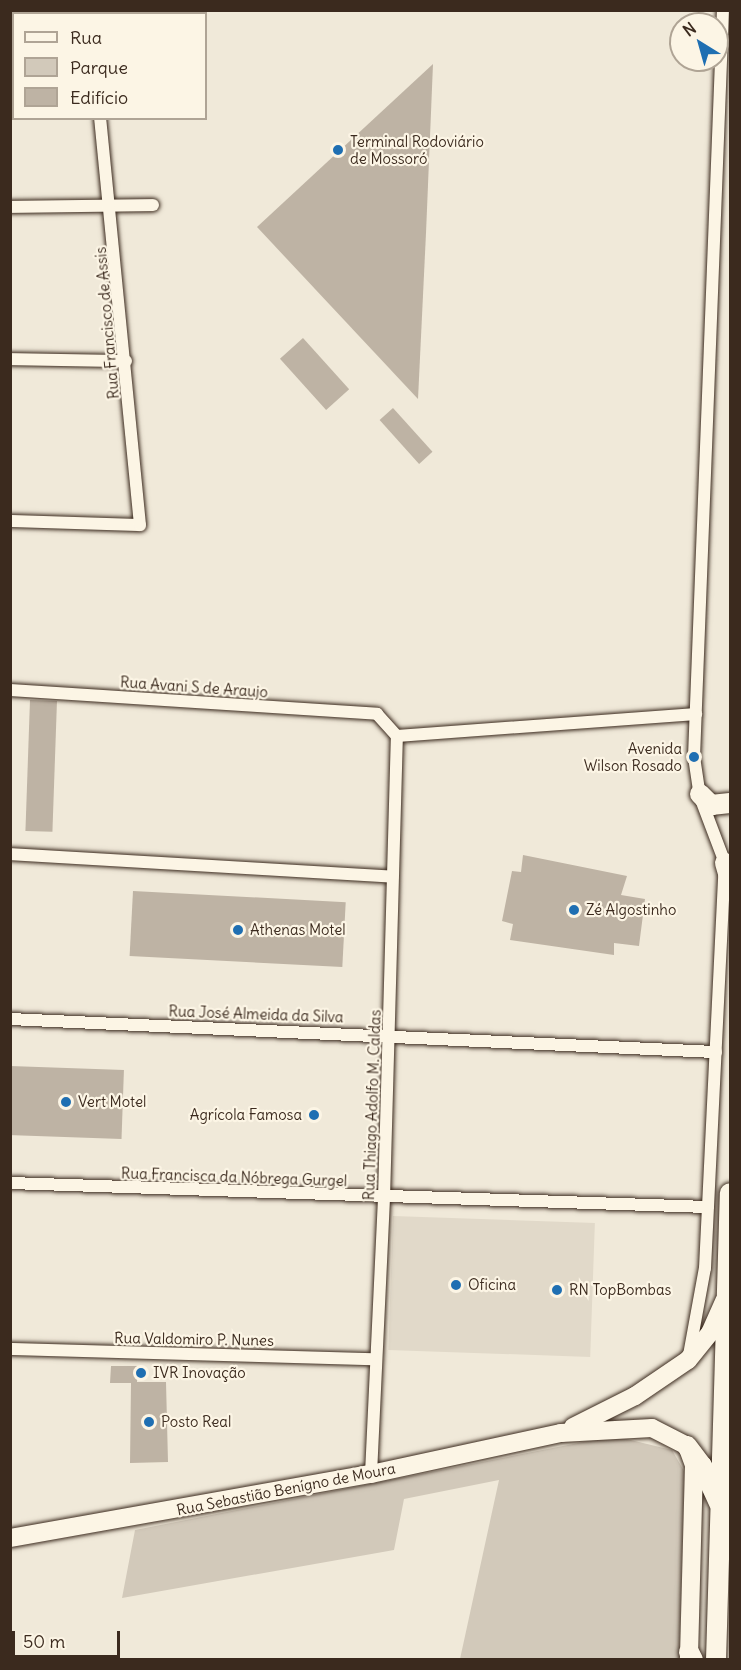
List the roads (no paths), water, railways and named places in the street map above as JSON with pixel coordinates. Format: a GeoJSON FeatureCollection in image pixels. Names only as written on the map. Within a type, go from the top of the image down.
{"type":"FeatureCollection","features":[{"type":"Feature","properties":{"kind":"highway"},"geometry":{"type":"LineString","coordinates":[[700,794],[711,805],[730,803]]}},
{"type":"Feature","properties":{"kind":"highway"},"geometry":{"type":"LineString","coordinates":[[716,1659],[730,1193]]}},
{"type":"Feature","properties":{"kind":"highway"},"geometry":{"type":"LineString","coordinates":[[687,1446],[702,1466],[722,1510]]}},
{"type":"Feature","properties":{"kind":"main road"},"geometry":{"type":"LineString","coordinates":[[561,1433],[635,1396],[688,1360],[721,1315],[728,1288]]}},
{"type":"Feature","properties":{"kind":"main road"},"geometry":{"type":"LineString","coordinates":[[561,1433],[652,1428],[687,1446],[695,1475],[690,1657]]}},
{"type":"Feature","properties":{"kind":"main road","name":"Rua Sebastião Benígno de Moura"},"geometry":{"type":"LineString","coordinates":[[10,1538],[372,1474],[561,1433]]}},
{"type":"Feature","properties":{"kind":"street"},"geometry":{"type":"LineString","coordinates":[[688,1360],[705,1268],[728,872],[700,794],[694,757],[723,10]]}},
{"type":"Feature","properties":{"kind":"street","name":"Rua Francisco de Assis"},"geometry":{"type":"LineString","coordinates":[[10,521],[140,525],[111,206],[100,120]]}},
{"type":"Feature","properties":{"kind":"street"},"geometry":{"type":"LineString","coordinates":[[10,207],[153,205]]}},
{"type":"Feature","properties":{"kind":"street"},"geometry":{"type":"LineString","coordinates":[[10,359],[126,362]]}},
{"type":"Feature","properties":{"kind":"street","name":"Rua Avani S de Araujo"},"geometry":{"type":"LineString","coordinates":[[10,690],[376,714],[397,736]]}},
{"type":"Feature","properties":{"kind":"street"},"geometry":{"type":"LineString","coordinates":[[397,736],[696,714]]}},
{"type":"Feature","properties":{"kind":"street","name":"Rua Thiago Adolfo M. Caldas"},"geometry":{"type":"LineString","coordinates":[[372,1474],[384,1198],[397,736]]}},
{"type":"Feature","properties":{"kind":"street"},"geometry":{"type":"LineString","coordinates":[[10,854],[392,877]]}},
{"type":"Feature","properties":{"kind":"street","name":"Rua José Almeida da Silva"},"geometry":{"type":"LineString","coordinates":[[10,1018],[716,1052]]}},
{"type":"Feature","properties":{"kind":"street","name":"Rua Francisca da Nóbrega Gurgel"},"geometry":{"type":"LineString","coordinates":[[10,1183],[384,1198],[708,1207]]}},
{"type":"Feature","properties":{"kind":"street","name":"Rua Valdomiro P. Nunes"},"geometry":{"type":"LineString","coordinates":[[10,1349],[376,1359]]}},
{"type":"Feature","properties":{"kind":"place","name":"Terminal Rodoviário de Mossoró"},"geometry":{"type":"Point","coordinates":[338,150]}},
{"type":"Feature","properties":{"kind":"place","name":"Avenida Wilson Rosado"},"geometry":{"type":"Point","coordinates":[694,757]}},
{"type":"Feature","properties":{"kind":"place","name":"Zé Algostinho"},"geometry":{"type":"Point","coordinates":[574,910]}},
{"type":"Feature","properties":{"kind":"place","name":"Athenas Motel"},"geometry":{"type":"Point","coordinates":[238,930]}},
{"type":"Feature","properties":{"kind":"place","name":"Vert Motel"},"geometry":{"type":"Point","coordinates":[66,1102]}},
{"type":"Feature","properties":{"kind":"place","name":"Agrícola Famosa"},"geometry":{"type":"Point","coordinates":[314,1115]}},
{"type":"Feature","properties":{"kind":"place","name":"Oficina"},"geometry":{"type":"Point","coordinates":[456,1285]}},
{"type":"Feature","properties":{"kind":"place","name":"RN TopBombas"},"geometry":{"type":"Point","coordinates":[557,1290]}},
{"type":"Feature","properties":{"kind":"place","name":"IVR Inovação"},"geometry":{"type":"Point","coordinates":[141,1373]}},
{"type":"Feature","properties":{"kind":"place","name":"Posto Real"},"geometry":{"type":"Point","coordinates":[149,1422]}}]}
